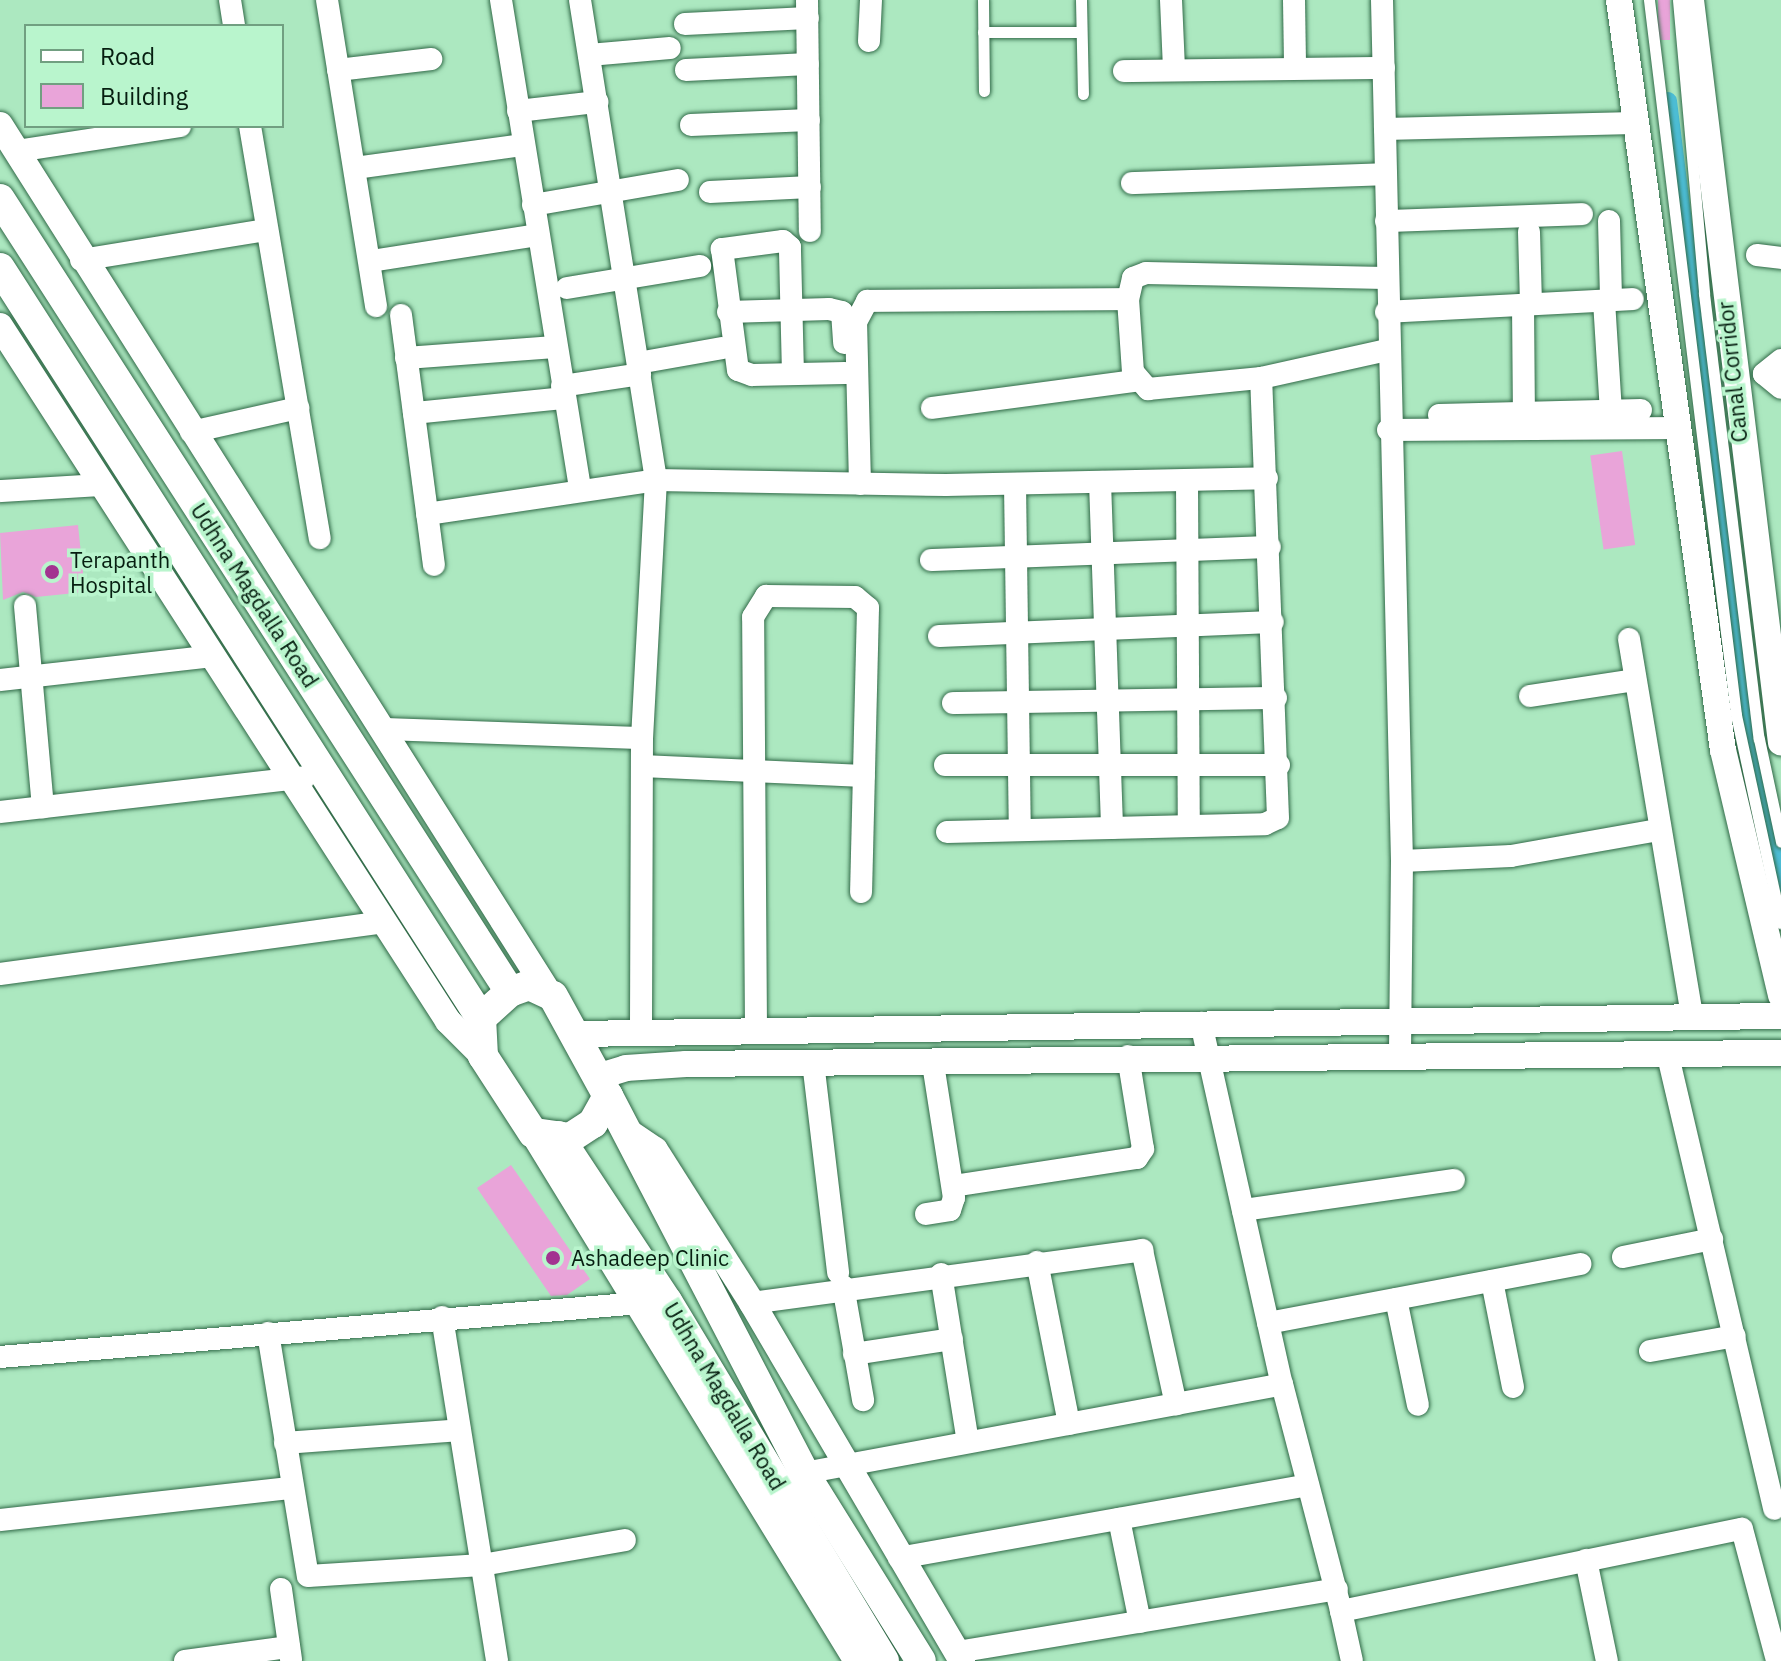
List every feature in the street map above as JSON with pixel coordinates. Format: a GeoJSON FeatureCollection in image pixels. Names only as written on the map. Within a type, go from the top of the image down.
{"type":"FeatureCollection","features":[{"type":"Feature","properties":{"kind":"main road","name":"Udhna Magdalla Road"},"geometry":{"type":"LineString","coordinates":[[0,199],[510,992]]}},
{"type":"Feature","properties":{"kind":"main road","name":"Udhna Magdalla Road"},"geometry":{"type":"LineString","coordinates":[[0,268],[481,1018]]}},
{"type":"Feature","properties":{"kind":"main road"},"geometry":{"type":"LineString","coordinates":[[483,1056],[481,1018],[510,992],[545,987],[603,1086],[804,1473],[921,1661]]}},
{"type":"Feature","properties":{"kind":"main road","name":"Udhna Magdalla Road"},"geometry":{"type":"LineString","coordinates":[[483,1056],[545,1134],[667,1301],[884,1661]]}},
{"type":"Feature","properties":{"kind":"main road"},"geometry":{"type":"LineString","coordinates":[[545,1134],[580,1133],[603,1086]]}},
{"type":"Feature","properties":{"kind":"street"},"geometry":{"type":"LineString","coordinates":[[228,24],[230,0]]}},
{"type":"Feature","properties":{"kind":"street"},"geometry":{"type":"LineString","coordinates":[[327,0],[376,306]]}},
{"type":"Feature","properties":{"kind":"street"},"geometry":{"type":"LineString","coordinates":[[501,0],[580,488]]}},
{"type":"Feature","properties":{"kind":"street"},"geometry":{"type":"LineString","coordinates":[[580,0],[656,480],[642,738],[641,1029]]}},
{"type":"Feature","properties":{"kind":"street"},"geometry":{"type":"LineString","coordinates":[[869,41],[871,0]]}},
{"type":"Feature","properties":{"kind":"street"},"geometry":{"type":"LineString","coordinates":[[1171,0],[1174,69]]}},
{"type":"Feature","properties":{"kind":"street"},"geometry":{"type":"LineString","coordinates":[[1294,0],[1295,65]]}},
{"type":"Feature","properties":{"kind":"street"},"geometry":{"type":"LineString","coordinates":[[1382,0],[1388,423],[1402,861],[1400,1055]]}},
{"type":"Feature","properties":{"kind":"street"},"geometry":{"type":"LineString","coordinates":[[1619,0],[1723,750],[1781,995]]}},
{"type":"Feature","properties":{"kind":"street","name":"Canal Corridor"},"geometry":{"type":"LineString","coordinates":[[1691,0],[1781,743]]}},
{"type":"Feature","properties":{"kind":"street"},"geometry":{"type":"LineString","coordinates":[[685,24],[808,9],[810,231]]}},
{"type":"Feature","properties":{"kind":"street"},"geometry":{"type":"LineString","coordinates":[[589,55],[670,48]]}},
{"type":"Feature","properties":{"kind":"street"},"geometry":{"type":"LineString","coordinates":[[338,70],[431,59]]}},
{"type":"Feature","properties":{"kind":"street"},"geometry":{"type":"LineString","coordinates":[[686,70],[808,64]]}},
{"type":"Feature","properties":{"kind":"street"},"geometry":{"type":"LineString","coordinates":[[1124,71],[1295,65],[1384,68]]}},
{"type":"Feature","properties":{"kind":"street"},"geometry":{"type":"LineString","coordinates":[[518,111],[597,102]]}},
{"type":"Feature","properties":{"kind":"street"},"geometry":{"type":"LineString","coordinates":[[691,125],[809,120]]}},
{"type":"Feature","properties":{"kind":"street"},"geometry":{"type":"LineString","coordinates":[[1385,129],[1634,123]]}},
{"type":"Feature","properties":{"kind":"street"},"geometry":{"type":"LineString","coordinates":[[0,125],[81,260],[545,987]]}},
{"type":"Feature","properties":{"kind":"street"},"geometry":{"type":"LineString","coordinates":[[17,151],[108,131],[151,128]]}},
{"type":"Feature","properties":{"kind":"street"},"geometry":{"type":"LineString","coordinates":[[250,128],[320,538]]}},
{"type":"Feature","properties":{"kind":"street"},"geometry":{"type":"LineString","coordinates":[[355,168],[523,145]]}},
{"type":"Feature","properties":{"kind":"street"},"geometry":{"type":"LineString","coordinates":[[1132,183],[1386,174]]}},
{"type":"Feature","properties":{"kind":"street"},"geometry":{"type":"LineString","coordinates":[[533,205],[678,180]]}},
{"type":"Feature","properties":{"kind":"street"},"geometry":{"type":"LineString","coordinates":[[710,192],[810,187]]}},
{"type":"Feature","properties":{"kind":"street"},"geometry":{"type":"LineString","coordinates":[[1386,221],[1582,214]]}},
{"type":"Feature","properties":{"kind":"street"},"geometry":{"type":"LineString","coordinates":[[1609,221],[1616,300],[1611,411]]}},
{"type":"Feature","properties":{"kind":"street"},"geometry":{"type":"LineString","coordinates":[[81,260],[267,230]]}},
{"type":"Feature","properties":{"kind":"street"},"geometry":{"type":"LineString","coordinates":[[1524,412],[1529,232]]}},
{"type":"Feature","properties":{"kind":"street"},"geometry":{"type":"LineString","coordinates":[[371,261],[537,235]]}},
{"type":"Feature","properties":{"kind":"street"},"geometry":{"type":"LineString","coordinates":[[793,374],[790,247],[783,241],[722,249],[738,370],[793,374],[845,373]]}},
{"type":"Feature","properties":{"kind":"street"},"geometry":{"type":"LineString","coordinates":[[1757,255],[1781,258]]}},
{"type":"Feature","properties":{"kind":"street"},"geometry":{"type":"LineString","coordinates":[[567,288],[700,266]]}},
{"type":"Feature","properties":{"kind":"street"},"geometry":{"type":"LineString","coordinates":[[1135,381],[1128,299],[1133,278],[1146,273],[1385,278]]}},
{"type":"Feature","properties":{"kind":"street"},"geometry":{"type":"LineString","coordinates":[[856,484],[856,322],[867,301],[1128,299]]}},
{"type":"Feature","properties":{"kind":"street"},"geometry":{"type":"LineString","coordinates":[[1386,312],[1616,300]]}},
{"type":"Feature","properties":{"kind":"street"},"geometry":{"type":"LineString","coordinates":[[728,312],[842,312],[856,484]]}},
{"type":"Feature","properties":{"kind":"street"},"geometry":{"type":"LineString","coordinates":[[401,315],[434,565]]}},
{"type":"Feature","properties":{"kind":"street"},"geometry":{"type":"LineString","coordinates":[[0,326],[448,1021],[483,1056]]}},
{"type":"Feature","properties":{"kind":"street"},"geometry":{"type":"LineString","coordinates":[[406,358],[555,347]]}},
{"type":"Feature","properties":{"kind":"street"},"geometry":{"type":"LineString","coordinates":[[414,413],[563,392],[639,368],[722,348]]}},
{"type":"Feature","properties":{"kind":"street"},"geometry":{"type":"LineString","coordinates":[[932,408],[1135,381],[1148,389],[1261,378],[1387,350]]}},
{"type":"Feature","properties":{"kind":"street"},"geometry":{"type":"LineString","coordinates":[[1781,360],[1764,374],[1781,388]]}},
{"type":"Feature","properties":{"kind":"street"},"geometry":{"type":"LineString","coordinates":[[947,832],[1272,822],[1280,812],[1261,378]]}},
{"type":"Feature","properties":{"kind":"street"},"geometry":{"type":"LineString","coordinates":[[191,432],[298,408]]}},
{"type":"Feature","properties":{"kind":"street"},"geometry":{"type":"LineString","coordinates":[[1388,423],[1524,412],[1641,410]]}},
{"type":"Feature","properties":{"kind":"street"},"geometry":{"type":"LineString","coordinates":[[1388,423],[1680,428]]}},
{"type":"Feature","properties":{"kind":"street"},"geometry":{"type":"LineString","coordinates":[[427,514],[580,488],[656,480],[1015,484],[1267,478]]}},
{"type":"Feature","properties":{"kind":"street"},"geometry":{"type":"LineString","coordinates":[[1187,480],[1189,826]]}},
{"type":"Feature","properties":{"kind":"street"},"geometry":{"type":"LineString","coordinates":[[1100,482],[1112,828]]}},
{"type":"Feature","properties":{"kind":"street"},"geometry":{"type":"LineString","coordinates":[[1015,484],[1020,830]]}},
{"type":"Feature","properties":{"kind":"street"},"geometry":{"type":"LineString","coordinates":[[0,491],[102,485]]}},
{"type":"Feature","properties":{"kind":"street"},"geometry":{"type":"LineString","coordinates":[[931,560],[1270,547]]}},
{"type":"Feature","properties":{"kind":"street"},"geometry":{"type":"LineString","coordinates":[[756,1029],[754,770],[758,605],[766,596],[855,597],[868,608],[861,892]]}},
{"type":"Feature","properties":{"kind":"street"},"geometry":{"type":"LineString","coordinates":[[25,606],[43,807]]}},
{"type":"Feature","properties":{"kind":"street"},"geometry":{"type":"LineString","coordinates":[[939,636],[1273,622]]}},
{"type":"Feature","properties":{"kind":"street"},"geometry":{"type":"LineString","coordinates":[[1629,639],[1692,1017]]}},
{"type":"Feature","properties":{"kind":"street"},"geometry":{"type":"LineString","coordinates":[[0,680],[213,656]]}},
{"type":"Feature","properties":{"kind":"street"},"geometry":{"type":"LineString","coordinates":[[1530,696],[1635,680]]}},
{"type":"Feature","properties":{"kind":"street"},"geometry":{"type":"LineString","coordinates":[[953,703],[1276,698]]}},
{"type":"Feature","properties":{"kind":"street"},"geometry":{"type":"LineString","coordinates":[[382,729],[642,738]]}},
{"type":"Feature","properties":{"kind":"street"},"geometry":{"type":"LineString","coordinates":[[945,765],[1279,765]]}},
{"type":"Feature","properties":{"kind":"street"},"geometry":{"type":"LineString","coordinates":[[642,766],[864,776]]}},
{"type":"Feature","properties":{"kind":"street"},"geometry":{"type":"LineString","coordinates":[[0,812],[324,773]]}},
{"type":"Feature","properties":{"kind":"street"},"geometry":{"type":"LineString","coordinates":[[1402,861],[1511,856],[1659,830]]}},
{"type":"Feature","properties":{"kind":"street"},"geometry":{"type":"LineString","coordinates":[[0,974],[384,922]]}},
{"type":"Feature","properties":{"kind":"street"},"geometry":{"type":"LineString","coordinates":[[575,1034],[641,1029],[1781,1016]]}},
{"type":"Feature","properties":{"kind":"street"},"geometry":{"type":"LineString","coordinates":[[1201,1023],[1282,1384],[1352,1661]]}},
{"type":"Feature","properties":{"kind":"street"},"geometry":{"type":"LineString","coordinates":[[603,1086],[641,1067],[813,1062],[933,1064],[1128,1056],[1668,1056],[1781,1053]]}},
{"type":"Feature","properties":{"kind":"street"},"geometry":{"type":"LineString","coordinates":[[953,1186],[1137,1158],[1143,1149],[1128,1056]]}},
{"type":"Feature","properties":{"kind":"street"},"geometry":{"type":"LineString","coordinates":[[624,1129],[655,1150],[752,1303],[843,1466],[959,1657],[1140,1622],[1339,1600],[1586,1560],[1742,1529],[1778,1508],[1668,1056]]}},
{"type":"Feature","properties":{"kind":"street"},"geometry":{"type":"LineString","coordinates":[[813,1062],[840,1280],[863,1400]]}},
{"type":"Feature","properties":{"kind":"street"},"geometry":{"type":"LineString","coordinates":[[926,1214],[950,1210],[953,1186],[933,1064]]}},
{"type":"Feature","properties":{"kind":"street"},"geometry":{"type":"LineString","coordinates":[[545,1134],[636,1303],[857,1661]]}},
{"type":"Feature","properties":{"kind":"street"},"geometry":{"type":"LineString","coordinates":[[1243,1210],[1454,1180]]}},
{"type":"Feature","properties":{"kind":"street"},"geometry":{"type":"LineString","coordinates":[[1623,1257],[1712,1239]]}},
{"type":"Feature","properties":{"kind":"street"},"geometry":{"type":"LineString","coordinates":[[752,1303],[840,1280],[941,1274],[1142,1250],[1176,1404]]}},
{"type":"Feature","properties":{"kind":"street"},"geometry":{"type":"LineString","coordinates":[[1037,1262],[1069,1424]]}},
{"type":"Feature","properties":{"kind":"street"},"geometry":{"type":"LineString","coordinates":[[1268,1323],[1580,1264]]}},
{"type":"Feature","properties":{"kind":"street"},"geometry":{"type":"LineString","coordinates":[[941,1274],[968,1442]]}},
{"type":"Feature","properties":{"kind":"street"},"geometry":{"type":"LineString","coordinates":[[1492,1281],[1513,1387]]}},
{"type":"Feature","properties":{"kind":"street"},"geometry":{"type":"LineString","coordinates":[[1396,1299],[1418,1405]]}},
{"type":"Feature","properties":{"kind":"street"},"geometry":{"type":"LineString","coordinates":[[0,1357],[442,1317],[667,1301]]}},
{"type":"Feature","properties":{"kind":"street"},"geometry":{"type":"LineString","coordinates":[[442,1317],[497,1661]]}},
{"type":"Feature","properties":{"kind":"street"},"geometry":{"type":"LineString","coordinates":[[268,1333],[308,1576],[482,1565],[625,1540]]}},
{"type":"Feature","properties":{"kind":"street"},"geometry":{"type":"LineString","coordinates":[[1650,1351],[1735,1336]]}},
{"type":"Feature","properties":{"kind":"street"},"geometry":{"type":"LineString","coordinates":[[854,1354],[952,1339]]}},
{"type":"Feature","properties":{"kind":"street"},"geometry":{"type":"LineString","coordinates":[[804,1473],[1282,1384]]}},
{"type":"Feature","properties":{"kind":"street"},"geometry":{"type":"LineString","coordinates":[[285,1443],[460,1430]]}},
{"type":"Feature","properties":{"kind":"street"},"geometry":{"type":"LineString","coordinates":[[899,1558],[1308,1485]]}},
{"type":"Feature","properties":{"kind":"street"},"geometry":{"type":"LineString","coordinates":[[0,1520],[292,1488]]}},
{"type":"Feature","properties":{"kind":"street"},"geometry":{"type":"LineString","coordinates":[[1119,1519],[1140,1622]]}},
{"type":"Feature","properties":{"kind":"street"},"geometry":{"type":"LineString","coordinates":[[1742,1529],[1777,1661]]}},
{"type":"Feature","properties":{"kind":"street"},"geometry":{"type":"LineString","coordinates":[[1586,1560],[1607,1661]]}},
{"type":"Feature","properties":{"kind":"street"},"geometry":{"type":"LineString","coordinates":[[185,1661],[290,1654],[281,1589]]}},
{"type":"Feature","properties":{"kind":"lane"},"geometry":{"type":"LineString","coordinates":[[983,0],[984,91]]}},
{"type":"Feature","properties":{"kind":"lane"},"geometry":{"type":"LineString","coordinates":[[1081,0],[1083,94]]}},
{"type":"Feature","properties":{"kind":"lane"},"geometry":{"type":"LineString","coordinates":[[1649,0],[1736,715],[1781,923]]}},
{"type":"Feature","properties":{"kind":"lane"},"geometry":{"type":"LineString","coordinates":[[1678,0],[1707,325],[1759,739],[1781,842]]}},
{"type":"Feature","properties":{"kind":"lane"},"geometry":{"type":"LineString","coordinates":[[983,32],[1081,32]]}},
{"type":"Feature","properties":{"kind":"building"},"geometry":{"type":"Polygon","coordinates":[[[1658,0],[1670,0],[1670,40],[1658,40],[1658,0]]]}},
{"type":"Feature","properties":{"kind":"building"},"geometry":{"type":"Polygon","coordinates":[[[1622,451],[1635,545],[1604,550],[1590,455],[1622,451]]]}},
{"type":"Feature","properties":{"kind":"building"},"geometry":{"type":"Polygon","coordinates":[[[78,525],[85,592],[36,597],[23,592],[3,600],[0,533],[78,525]]]}},
{"type":"Feature","properties":{"kind":"building"},"geometry":{"type":"Polygon","coordinates":[[[511,1165],[590,1279],[567,1295],[551,1296],[477,1188],[511,1165]]]}},
{"type":"Feature","properties":{"kind":"waterway"},"geometry":{"type":"LineString","coordinates":[[1668,101],[1747,736],[1781,883]]}},
{"type":"Feature","properties":{"kind":"place","name":"Terapanth Hospital"},"geometry":{"type":"Point","coordinates":[52,572]}},
{"type":"Feature","properties":{"kind":"place","name":"Ashadeep Clinic"},"geometry":{"type":"Point","coordinates":[553,1258]}}]}
